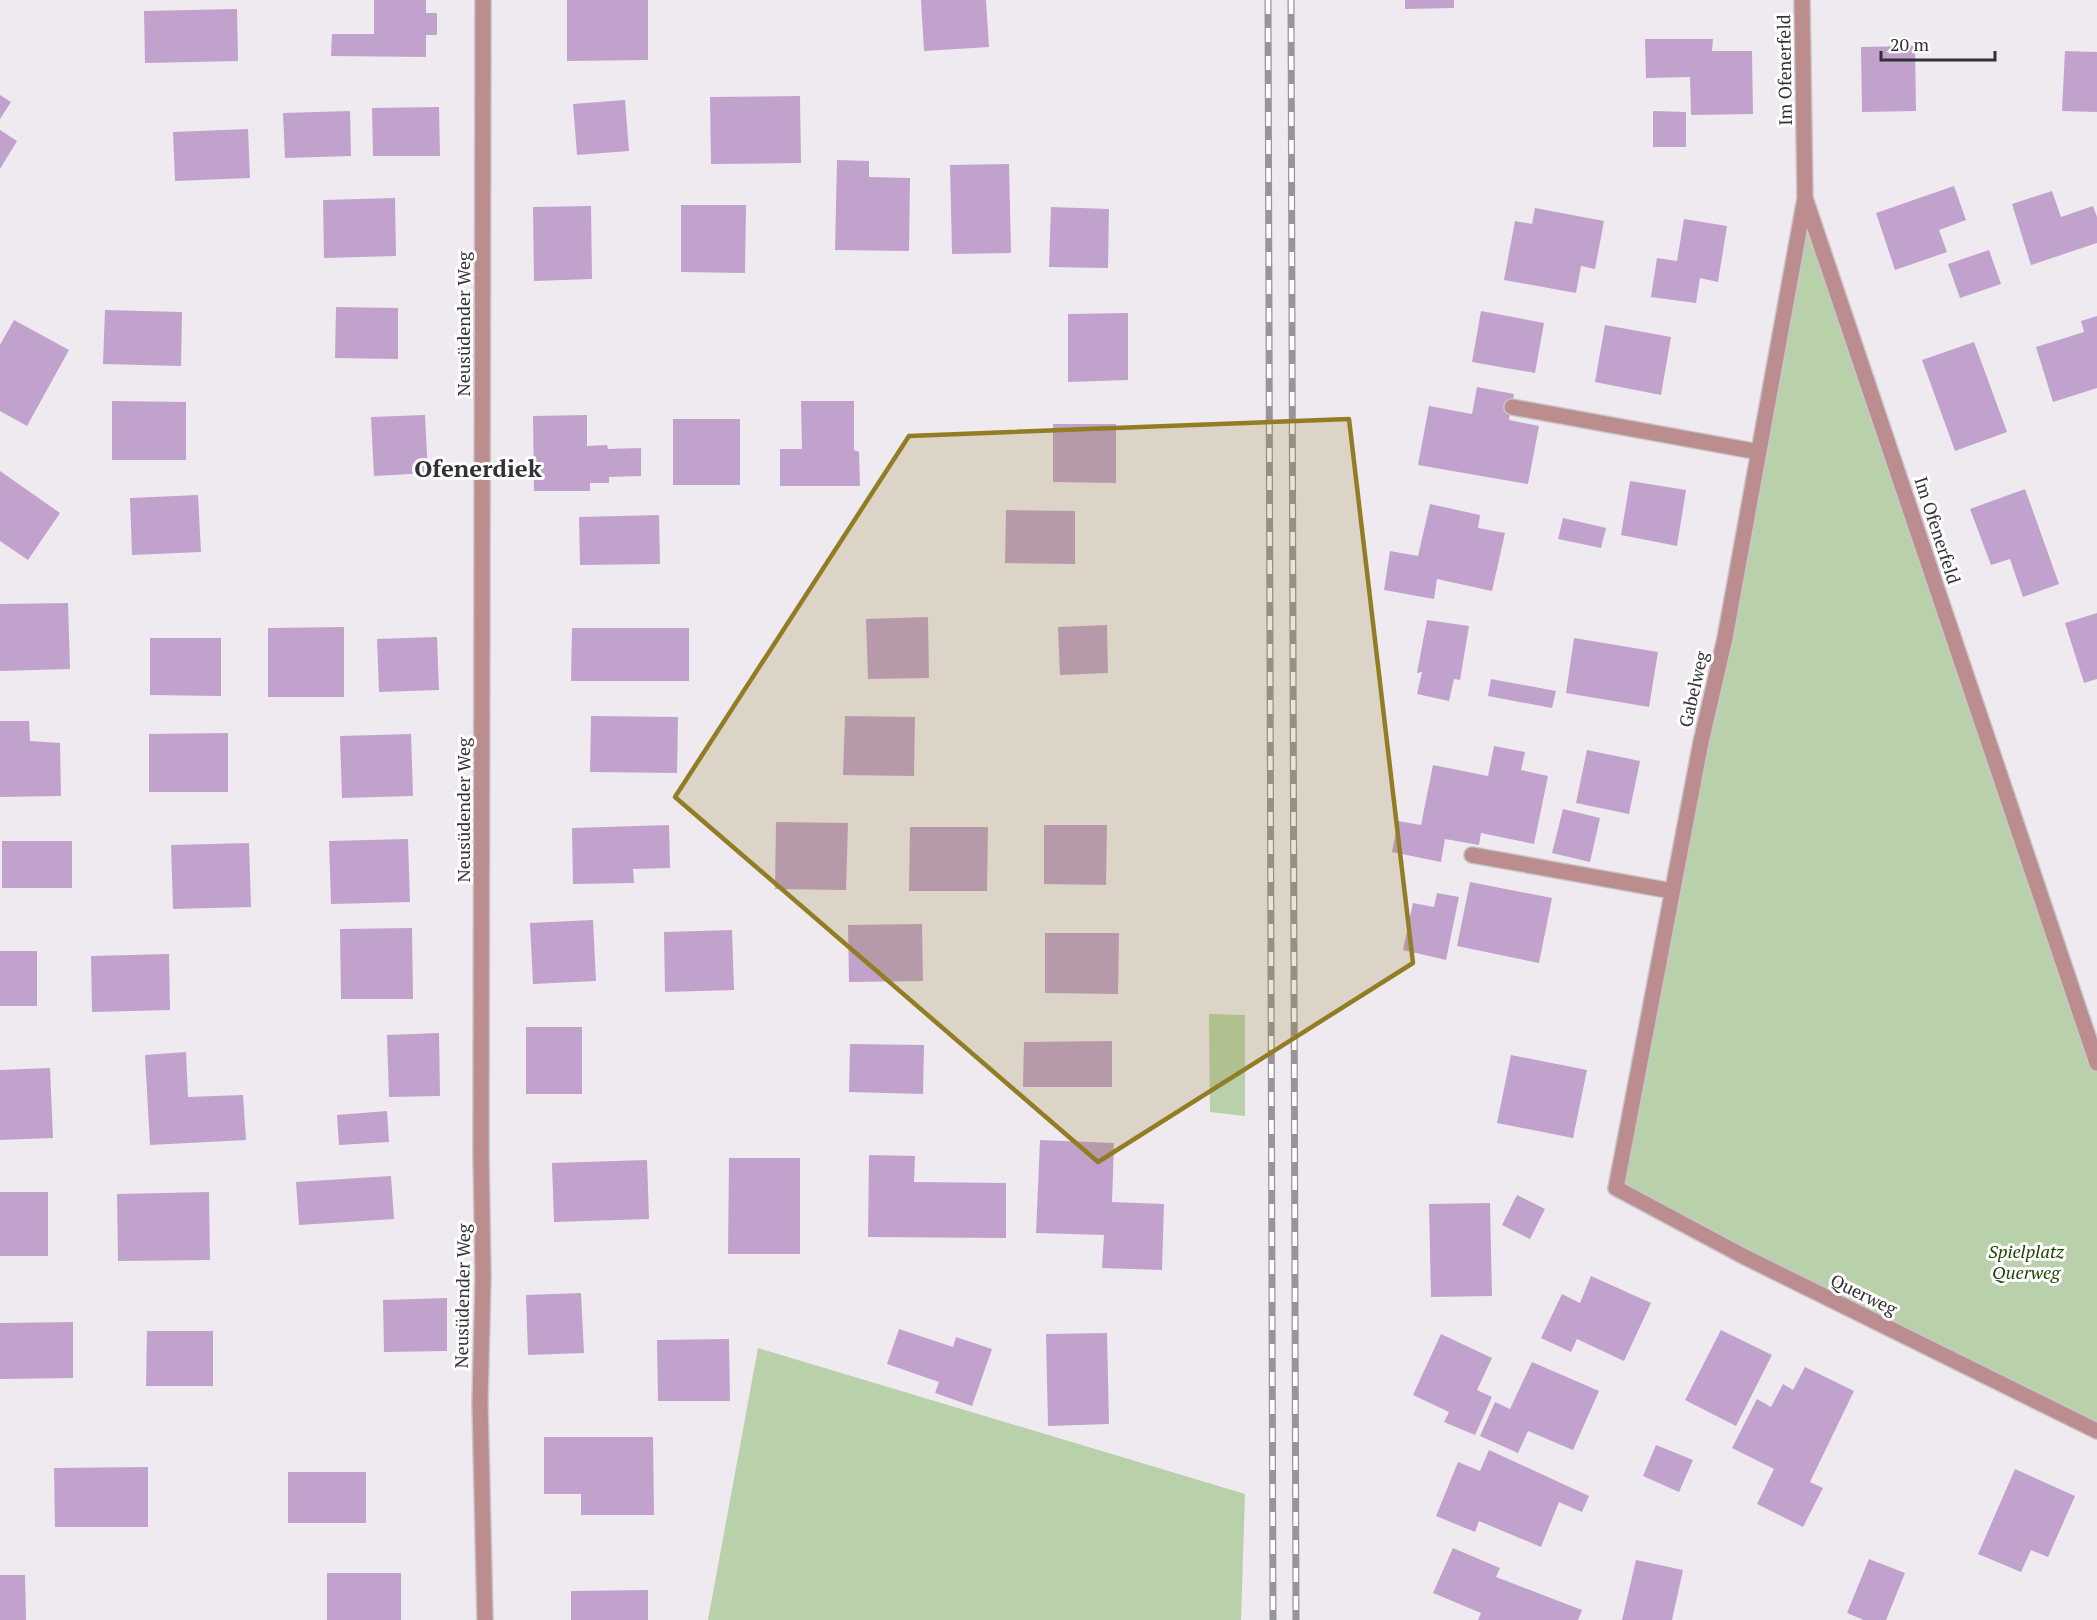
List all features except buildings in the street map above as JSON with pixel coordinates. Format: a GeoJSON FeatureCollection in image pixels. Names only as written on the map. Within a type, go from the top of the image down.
{"type":"FeatureCollection","features":[{"type":"Feature","properties":{"kind":"street","name":"Neusüdender Weg"},"geometry":{"type":"LineString","coordinates":[[483,0],[481,1152],[483,1277],[480,1402],[485,1620]]}},
{"type":"Feature","properties":{"kind":"street","name":"Im Ofenerfeld"},"geometry":{"type":"LineString","coordinates":[[1802,0],[1805,198],[2097,1063]]}},
{"type":"Feature","properties":{"kind":"street","name":"Gabelweg"},"geometry":{"type":"LineString","coordinates":[[1616,1188],[1672,891],[1725,638],[1805,198]]}},
{"type":"Feature","properties":{"kind":"street"},"geometry":{"type":"LineString","coordinates":[[1512,407],[1759,452]]}},
{"type":"Feature","properties":{"kind":"street"},"geometry":{"type":"LineString","coordinates":[[1472,855],[1672,891]]}},
{"type":"Feature","properties":{"kind":"street","name":"Querweg"},"geometry":{"type":"LineString","coordinates":[[1616,1188],[1745,1257],[2097,1431]]}},
{"type":"Feature","properties":{"kind":"highlighted area"},"geometry":{"type":"Polygon","coordinates":[[[1349,419],[1413,963],[1098,1162],[675,797],[909,436],[1349,419]]]}},
{"type":"Feature","properties":{"kind":"green space","name":"Spielplatz Querweg"},"geometry":{"type":"Polygon","coordinates":[[[1805,198],[2097,1064],[2097,1431],[1616,1188],[1805,198]]]}},
{"type":"Feature","properties":{"kind":"green space"},"geometry":{"type":"Polygon","coordinates":[[[1209,1014],[1245,1015],[1245,1116],[1210,1112],[1209,1014]]]}},
{"type":"Feature","properties":{"kind":"green space"},"geometry":{"type":"Polygon","coordinates":[[[758,1348],[1245,1494],[1241,1620],[708,1620],[758,1348]]]}},
{"type":"Feature","properties":{"kind":"railway"},"geometry":{"type":"LineString","coordinates":[[1268,0],[1273,1620]]}},
{"type":"Feature","properties":{"kind":"railway"},"geometry":{"type":"LineString","coordinates":[[1291,0],[1296,1620]]}},
{"type":"Feature","properties":{"kind":"district","name":"Ofenerdiek"},"geometry":{"type":"Point","coordinates":[478,468]}}]}
